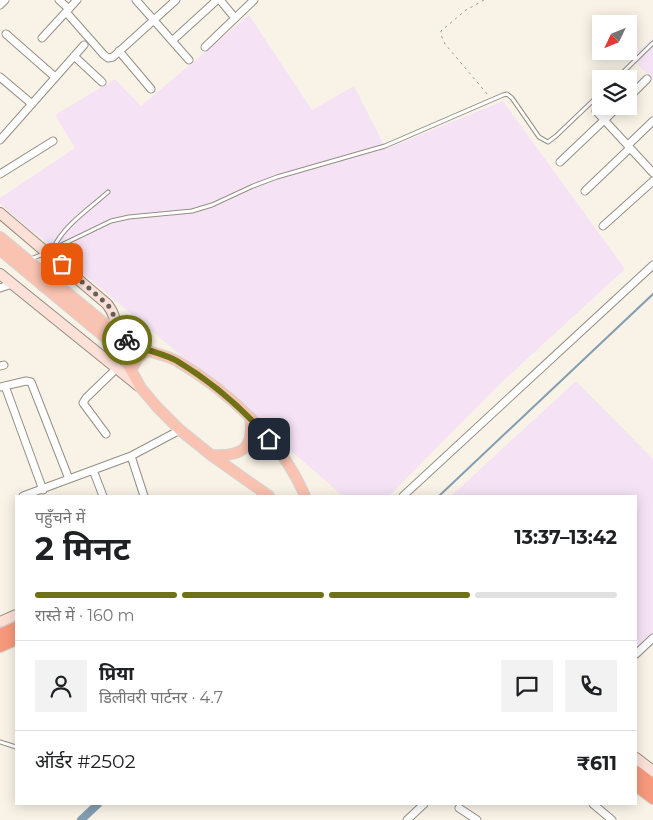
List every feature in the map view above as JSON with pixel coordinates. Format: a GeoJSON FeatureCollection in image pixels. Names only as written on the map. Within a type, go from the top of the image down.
{"type":"FeatureCollection","features":[{"type":"Feature","properties":{"kind":"highway"},"geometry":{"type":"LineString","coordinates":[[0,635],[15,628]]}},
{"type":"Feature","properties":{"kind":"highway"},"geometry":{"type":"LineString","coordinates":[[0,646],[15,639]]}},
{"type":"Feature","properties":{"kind":"highway"},"geometry":{"type":"LineString","coordinates":[[637,773],[653,785]]}},
{"type":"Feature","properties":{"kind":"highway"},"geometry":{"type":"LineString","coordinates":[[637,786],[653,798]]}},
{"type":"Feature","properties":{"kind":"main road"},"geometry":{"type":"LineString","coordinates":[[0,213],[50,251],[107,304],[116,320],[115,332]]}},
{"type":"Feature","properties":{"kind":"main road"},"geometry":{"type":"LineString","coordinates":[[0,237],[115,332],[130,342],[176,360],[201,377],[250,417],[279,450],[305,495]]}},
{"type":"Feature","properties":{"kind":"main road"},"geometry":{"type":"LineString","coordinates":[[0,250],[108,340],[122,354],[141,388],[157,408],[180,430],[211,455],[268,495]]}},
{"type":"Feature","properties":{"kind":"main road"},"geometry":{"type":"LineString","coordinates":[[0,274],[141,388]]}},
{"type":"Feature","properties":{"kind":"main road"},"geometry":{"type":"LineString","coordinates":[[131,370],[138,358],[148,350]]}},
{"type":"Feature","properties":{"kind":"main road"},"geometry":{"type":"LineString","coordinates":[[211,455],[232,455],[246,448],[251,434],[250,417]]}},
{"type":"Feature","properties":{"kind":"main road"},"geometry":{"type":"LineString","coordinates":[[2,619],[15,615]]}},
{"type":"Feature","properties":{"kind":"main road"},"geometry":{"type":"LineString","coordinates":[[637,759],[653,771]]}},
{"type":"Feature","properties":{"kind":"street"},"geometry":{"type":"LineString","coordinates":[[0,5],[5,0]]}},
{"type":"Feature","properties":{"kind":"street"},"geometry":{"type":"LineString","coordinates":[[59,0],[108,58],[119,51],[176,0]]}},
{"type":"Feature","properties":{"kind":"street"},"geometry":{"type":"LineString","coordinates":[[42,38],[77,0]]}},
{"type":"Feature","properties":{"kind":"street"},"geometry":{"type":"LineString","coordinates":[[136,0],[189,60]]}},
{"type":"Feature","properties":{"kind":"street"},"geometry":{"type":"LineString","coordinates":[[172,41],[218,0],[236,18]]}},
{"type":"Feature","properties":{"kind":"street"},"geometry":{"type":"LineString","coordinates":[[206,47],[254,0]]}},
{"type":"Feature","properties":{"kind":"street"},"geometry":{"type":"LineString","coordinates":[[6,34],[55,77]]}},
{"type":"Feature","properties":{"kind":"street"},"geometry":{"type":"LineString","coordinates":[[0,140],[84,44]]}},
{"type":"Feature","properties":{"kind":"street"},"geometry":{"type":"LineString","coordinates":[[119,51],[151,89]]}},
{"type":"Feature","properties":{"kind":"street"},"geometry":{"type":"LineString","coordinates":[[74,56],[102,82]]}},
{"type":"Feature","properties":{"kind":"street"},"geometry":{"type":"LineString","coordinates":[[637,89],[647,79]]}},
{"type":"Feature","properties":{"kind":"street"},"geometry":{"type":"LineString","coordinates":[[1,81],[32,104]]}},
{"type":"Feature","properties":{"kind":"street"},"geometry":{"type":"LineString","coordinates":[[600,115],[653,173]]}},
{"type":"Feature","properties":{"kind":"street"},"geometry":{"type":"LineString","coordinates":[[560,162],[611,115]]}},
{"type":"Feature","properties":{"kind":"street"},"geometry":{"type":"LineString","coordinates":[[585,191],[653,121]]}},
{"type":"Feature","properties":{"kind":"street"},"geometry":{"type":"LineString","coordinates":[[0,174],[53,141]]}},
{"type":"Feature","properties":{"kind":"street"},"geometry":{"type":"LineString","coordinates":[[603,226],[653,181]]}},
{"type":"Feature","properties":{"kind":"street"},"geometry":{"type":"LineString","coordinates":[[404,495],[653,265]]}},
{"type":"Feature","properties":{"kind":"street"},"geometry":{"type":"LineString","coordinates":[[0,288],[12,284]]}},
{"type":"Feature","properties":{"kind":"street"},"geometry":{"type":"LineString","coordinates":[[106,434],[83,403],[117,368]]}},
{"type":"Feature","properties":{"kind":"street"},"geometry":{"type":"LineString","coordinates":[[43,490],[3,386],[26,381],[31,382],[69,479]]}},
{"type":"Feature","properties":{"kind":"street"},"geometry":{"type":"LineString","coordinates":[[27,495],[130,456],[180,430]]}},
{"type":"Feature","properties":{"kind":"street"},"geometry":{"type":"LineString","coordinates":[[130,456],[144,495]]}},
{"type":"Feature","properties":{"kind":"street"},"geometry":{"type":"LineString","coordinates":[[93,470],[103,495]]}},
{"type":"Feature","properties":{"kind":"street"},"geometry":{"type":"LineString","coordinates":[[637,653],[653,638]]}},
{"type":"Feature","properties":{"kind":"street"},"geometry":{"type":"LineString","coordinates":[[407,820],[423,805]]}},
{"type":"Feature","properties":{"kind":"street"},"geometry":{"type":"LineString","coordinates":[[594,805],[612,820]]}},
{"type":"Feature","properties":{"kind":"street"},"geometry":{"type":"LineString","coordinates":[[459,808],[477,820]]}},
{"type":"Feature","properties":{"kind":"lane"},"geometry":{"type":"LineString","coordinates":[[625,70],[653,43]]}},
{"type":"Feature","properties":{"kind":"lane"},"geometry":{"type":"LineString","coordinates":[[28,260],[111,221],[129,217],[192,211],[212,205],[276,177],[385,146],[503,95],[510,96],[539,137],[548,142],[592,102]]}},
{"type":"Feature","properties":{"kind":"lane"},"geometry":{"type":"LineString","coordinates":[[50,251],[70,226],[108,192]]}},
{"type":"Feature","properties":{"kind":"lane"},"geometry":{"type":"LineString","coordinates":[[0,742],[15,747]]}},
{"type":"Feature","properties":{"kind":"path"},"geometry":{"type":"LineString","coordinates":[[484,0],[452,20],[441,31],[441,35],[445,44],[492,100]]}},
{"type":"Feature","properties":{"kind":"shaded area"},"geometry":{"type":"Polygon","coordinates":[[[249,15],[312,110],[354,86],[386,149],[503,101],[625,269],[501,383],[390,495],[342,495],[178,353],[0,204],[0,198],[75,148],[55,115],[115,79],[141,106],[249,15]]]}},
{"type":"Feature","properties":{"kind":"shaded area"},"geometry":{"type":"Polygon","coordinates":[[[653,38],[653,80],[633,60],[638,60],[638,52],[653,38]]]}},
{"type":"Feature","properties":{"kind":"shaded area"},"geometry":{"type":"Polygon","coordinates":[[[576,381],[653,459],[653,645],[637,660],[637,495],[452,495],[576,381]]]}},
{"type":"Feature","properties":{"kind":"waterway"},"geometry":{"type":"LineString","coordinates":[[440,495],[653,294]]}},
{"type":"Feature","properties":{"kind":"waterway"},"geometry":{"type":"LineString","coordinates":[[81,820],[97,805]]}},
{"type":"Feature","properties":{"kind":"way so far"},"geometry":{"type":"LineString","coordinates":[[62,264],[107,304],[116,320],[115,332],[127,340]]}},
{"type":"Feature","properties":{"kind":"route"},"geometry":{"type":"LineString","coordinates":[[127,340],[176,360],[201,377],[250,417],[269,439]]}}]}
